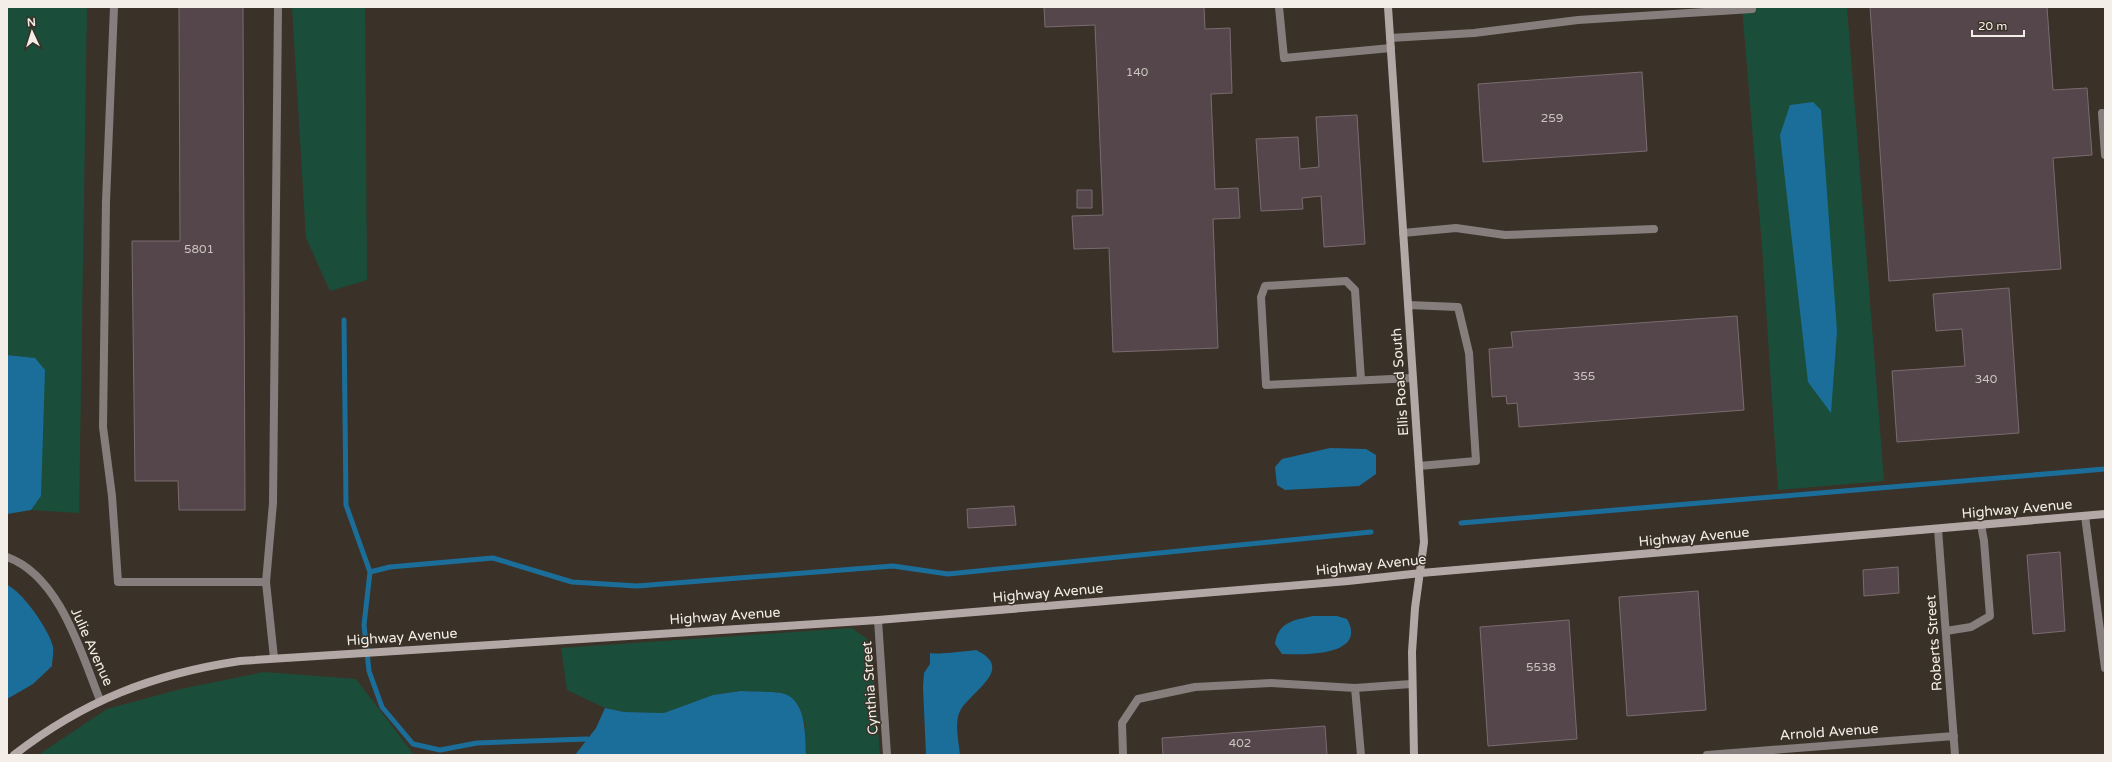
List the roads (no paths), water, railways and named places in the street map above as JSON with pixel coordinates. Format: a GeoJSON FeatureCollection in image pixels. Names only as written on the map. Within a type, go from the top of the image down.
{"type":"FeatureCollection","features":[{"type":"Feature","properties":{"kind":"street"},"geometry":{"type":"LineString","coordinates":[[114,7],[106,201],[103,427],[112,496],[118,582],[266,582]]}},
{"type":"Feature","properties":{"kind":"street"},"geometry":{"type":"LineString","coordinates":[[274,658],[266,582],[273,503],[278,7]]}},
{"type":"Feature","properties":{"kind":"street"},"geometry":{"type":"LineString","coordinates":[[1279,7],[1284,58],[1391,48]]}},
{"type":"Feature","properties":{"kind":"street","name":"Ellis Road South"},"geometry":{"type":"LineString","coordinates":[[1388,7],[1424,542],[1421,573],[1415,608],[1411,684],[1414,755]]}},
{"type":"Feature","properties":{"kind":"street"},"geometry":{"type":"LineString","coordinates":[[1390,38],[1474,33],[1578,20],[1752,9]]}},
{"type":"Feature","properties":{"kind":"street"},"geometry":{"type":"LineString","coordinates":[[2102,113],[2105,155]]}},
{"type":"Feature","properties":{"kind":"street"},"geometry":{"type":"LineString","coordinates":[[1403,233],[1456,228],[1505,235],[1654,229]]}},
{"type":"Feature","properties":{"kind":"street"},"geometry":{"type":"LineString","coordinates":[[1361,380],[1355,290],[1346,281],[1265,286],[1261,296],[1266,385],[1413,378]]}},
{"type":"Feature","properties":{"kind":"street"},"geometry":{"type":"LineString","coordinates":[[1408,305],[1458,307],[1469,353],[1476,461],[1419,466]]}},
{"type":"Feature","properties":{"kind":"street","name":"Highway Avenue"},"geometry":{"type":"LineString","coordinates":[[14,755],[30,742],[100,700],[166,676],[204,667],[274,658],[878,620],[1340,582],[1421,573],[2105,514]]}},
{"type":"Feature","properties":{"kind":"street"},"geometry":{"type":"LineString","coordinates":[[2085,516],[2105,668]]}},
{"type":"Feature","properties":{"kind":"street"},"geometry":{"type":"LineString","coordinates":[[1946,631],[1971,627],[1990,616],[1984,541],[1981,525]]}},
{"type":"Feature","properties":{"kind":"street","name":"Roberts Street"},"geometry":{"type":"LineString","coordinates":[[1938,529],[1955,755]]}},
{"type":"Feature","properties":{"kind":"street","name":"Julie Avenue"},"geometry":{"type":"LineString","coordinates":[[7,557],[15,560],[41,580],[65,615],[100,700]]}},
{"type":"Feature","properties":{"kind":"street","name":"Cynthia Street"},"geometry":{"type":"LineString","coordinates":[[878,620],[888,755]]}},
{"type":"Feature","properties":{"kind":"street"},"geometry":{"type":"LineString","coordinates":[[1123,755],[1122,723],[1138,699],[1195,687],[1271,682],[1355,688],[1411,684]]}},
{"type":"Feature","properties":{"kind":"street"},"geometry":{"type":"LineString","coordinates":[[1355,688],[1361,755]]}},
{"type":"Feature","properties":{"kind":"street","name":"Arnold Avenue"},"geometry":{"type":"LineString","coordinates":[[1707,755],[1954,736]]}},
{"type":"Feature","properties":{"kind":"water"},"geometry":{"type":"Polygon","coordinates":[[[1813,102],[1821,110],[1837,331],[1831,413],[1808,382],[1780,135],[1790,105],[1813,102]]]}},
{"type":"Feature","properties":{"kind":"water"},"geometry":{"type":"Polygon","coordinates":[[[7,355],[35,358],[45,370],[41,496],[31,510],[7,514],[7,355]]]}},
{"type":"Feature","properties":{"kind":"water"},"geometry":{"type":"Polygon","coordinates":[[[1330,448],[1366,449],[1376,455],[1376,474],[1359,486],[1285,490],[1277,485],[1275,467],[1282,459],[1330,448]]]}},
{"type":"Feature","properties":{"kind":"water"},"geometry":{"type":"Polygon","coordinates":[[[7,585],[20,595],[41,622],[51,640],[53,652],[52,666],[33,684],[7,699],[7,585]]]}},
{"type":"Feature","properties":{"kind":"water"},"geometry":{"type":"Polygon","coordinates":[[[1313,616],[1337,616],[1347,619],[1351,631],[1349,640],[1341,647],[1331,651],[1304,654],[1282,654],[1275,644],[1283,627],[1293,621],[1313,616]]]}},
{"type":"Feature","properties":{"kind":"water"},"geometry":{"type":"Polygon","coordinates":[[[976,650],[987,657],[992,665],[991,672],[987,680],[965,703],[958,716],[957,727],[960,755],[926,755],[923,687],[924,673],[930,664],[930,653],[976,650]]]}},
{"type":"Feature","properties":{"kind":"water"},"geometry":{"type":"Polygon","coordinates":[[[741,691],[781,693],[789,696],[796,702],[803,718],[805,728],[806,755],[575,755],[596,728],[605,708],[624,712],[664,713],[713,695],[741,691]]]}},
{"type":"Feature","properties":{"kind":"waterway"},"geometry":{"type":"LineString","coordinates":[[344,320],[346,505],[370,572]]}},
{"type":"Feature","properties":{"kind":"waterway"},"geometry":{"type":"LineString","coordinates":[[1461,523],[2105,469]]}},
{"type":"Feature","properties":{"kind":"waterway"},"geometry":{"type":"LineString","coordinates":[[587,739],[477,743],[440,750],[413,744],[382,707],[369,671],[364,625],[370,572],[390,567],[493,558],[572,582],[637,586],[893,566],[948,574],[1371,532]]}}]}
